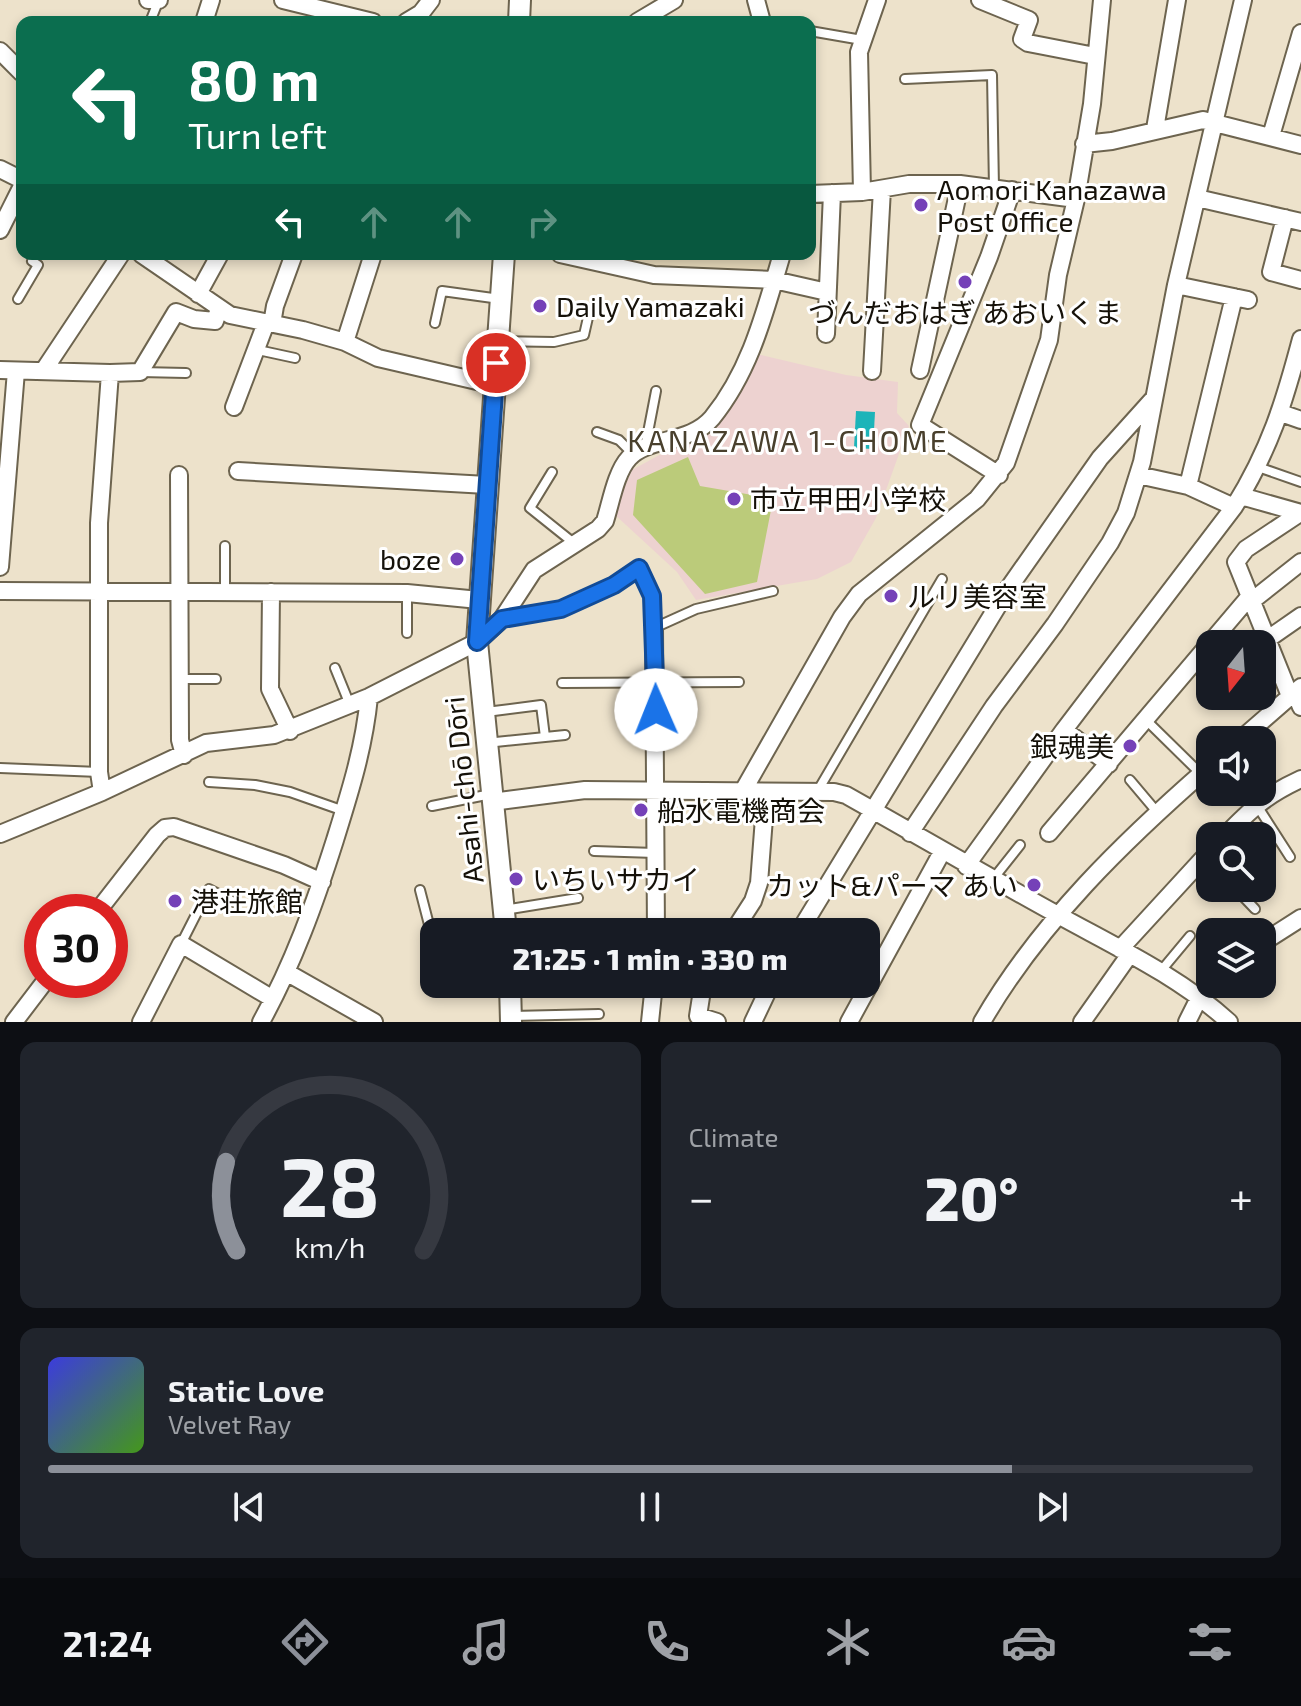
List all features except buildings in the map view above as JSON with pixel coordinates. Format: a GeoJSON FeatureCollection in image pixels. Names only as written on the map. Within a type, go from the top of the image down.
{"type":"FeatureCollection","features":[{"type":"Feature","properties":{"kind":"street"},"geometry":{"type":"LineString","coordinates":[[283,0],[348,16]]}},
{"type":"Feature","properties":{"kind":"street"},"geometry":{"type":"LineString","coordinates":[[416,16],[431,0]]}},
{"type":"Feature","properties":{"kind":"street"},"geometry":{"type":"LineString","coordinates":[[647,16],[674,0]]}},
{"type":"Feature","properties":{"kind":"street"},"geometry":{"type":"LineString","coordinates":[[862,192],[859,52],[877,0]]}},
{"type":"Feature","properties":{"kind":"street"},"geometry":{"type":"LineString","coordinates":[[980,0],[1029,20],[1022,39],[1028,43],[1095,56]]}},
{"type":"Feature","properties":{"kind":"street"},"geometry":{"type":"LineString","coordinates":[[743,791],[834,630],[859,594],[947,526],[999,475],[1018,433],[1049,340],[1058,275],[1076,199],[1092,104],[1102,0]]}},
{"type":"Feature","properties":{"kind":"street"},"geometry":{"type":"LineString","coordinates":[[1155,129],[1177,0]]}},
{"type":"Feature","properties":{"kind":"street"},"geometry":{"type":"LineString","coordinates":[[910,833],[994,706],[1110,543],[1126,513],[1138,475],[1176,285],[1243,0]]}},
{"type":"Feature","properties":{"kind":"street"},"geometry":{"type":"LineString","coordinates":[[1271,136],[1301,33]]}},
{"type":"Feature","properties":{"kind":"street"},"geometry":{"type":"LineString","coordinates":[[0,51],[16,67]]}},
{"type":"Feature","properties":{"kind":"street"},"geometry":{"type":"LineString","coordinates":[[1084,144],[1112,141],[1203,120],[1301,145]]}},
{"type":"Feature","properties":{"kind":"street"},"geometry":{"type":"LineString","coordinates":[[816,194],[862,192],[909,184],[960,184],[1076,199]]}},
{"type":"Feature","properties":{"kind":"street"},"geometry":{"type":"LineString","coordinates":[[920,370],[960,184]]}},
{"type":"Feature","properties":{"kind":"street"},"geometry":{"type":"LineString","coordinates":[[872,371],[882,189]]}},
{"type":"Feature","properties":{"kind":"street"},"geometry":{"type":"LineString","coordinates":[[999,475],[920,425],[989,257],[1012,190]]}},
{"type":"Feature","properties":{"kind":"street"},"geometry":{"type":"LineString","coordinates":[[826,334],[832,193]]}},
{"type":"Feature","properties":{"kind":"street"},"geometry":{"type":"LineString","coordinates":[[0,230],[16,194]]}},
{"type":"Feature","properties":{"kind":"street"},"geometry":{"type":"LineString","coordinates":[[1197,198],[1293,220],[1271,272],[1301,280]]}},
{"type":"Feature","properties":{"kind":"street"},"geometry":{"type":"LineString","coordinates":[[44,370],[117,260]]}},
{"type":"Feature","properties":{"kind":"street"},"geometry":{"type":"LineString","coordinates":[[150,260],[230,315],[303,330],[345,342],[378,358],[494,385]]}},
{"type":"Feature","properties":{"kind":"street"},"geometry":{"type":"LineString","coordinates":[[198,294],[217,260]]}},
{"type":"Feature","properties":{"kind":"street"},"geometry":{"type":"LineString","coordinates":[[234,407],[292,260]]}},
{"type":"Feature","properties":{"kind":"street"},"geometry":{"type":"LineString","coordinates":[[345,342],[371,260]]}},
{"type":"Feature","properties":{"kind":"street","name":"Asahi-chō Dōri"},"geometry":{"type":"LineString","coordinates":[[504,260],[477,642],[504,918]]}},
{"type":"Feature","properties":{"kind":"street"},"geometry":{"type":"LineString","coordinates":[[587,260],[654,275],[774,280],[827,292]]}},
{"type":"Feature","properties":{"kind":"street"},"geometry":{"type":"LineString","coordinates":[[0,834],[102,792],[206,743],[290,731],[369,697],[477,642],[502,619],[534,570],[598,529],[605,521],[621,474],[639,452],[686,436],[711,420],[753,350],[780,260]]}},
{"type":"Feature","properties":{"kind":"street"},"geometry":{"type":"LineString","coordinates":[[1176,285],[1241,299],[1188,486]]}},
{"type":"Feature","properties":{"kind":"street"},"geometry":{"type":"LineString","coordinates":[[0,567],[8,370],[140,372],[176,312],[194,319],[215,321],[219,309]]}},
{"type":"Feature","properties":{"kind":"street"},"geometry":{"type":"LineString","coordinates":[[966,866],[1237,501],[1258,467],[1281,413],[1301,339]]}},
{"type":"Feature","properties":{"kind":"street"},"geometry":{"type":"LineString","coordinates":[[102,792],[99,772],[99,523],[110,373]]}},
{"type":"Feature","properties":{"kind":"street"},"geometry":{"type":"LineString","coordinates":[[807,918],[1008,589],[1100,458],[1154,398]]}},
{"type":"Feature","properties":{"kind":"street"},"geometry":{"type":"LineString","coordinates":[[1281,413],[1301,420]]}},
{"type":"Feature","properties":{"kind":"street"},"geometry":{"type":"LineString","coordinates":[[238,471],[487,485]]}},
{"type":"Feature","properties":{"kind":"street"},"geometry":{"type":"LineString","coordinates":[[179,475],[180,740],[184,755]]}},
{"type":"Feature","properties":{"kind":"street"},"geometry":{"type":"LineString","coordinates":[[1138,475],[1237,501],[1301,513]]}},
{"type":"Feature","properties":{"kind":"street"},"geometry":{"type":"LineString","coordinates":[[1261,630],[1236,562],[1246,549],[1301,513]]}},
{"type":"Feature","properties":{"kind":"street"},"geometry":{"type":"LineString","coordinates":[[1049,833],[1252,598],[1301,562]]}},
{"type":"Feature","properties":{"kind":"street"},"geometry":{"type":"LineString","coordinates":[[0,591],[407,593],[479,600]]}},
{"type":"Feature","properties":{"kind":"street"},"geometry":{"type":"LineString","coordinates":[[271,592],[270,689],[290,731]]}},
{"type":"Feature","properties":{"kind":"street"},"geometry":{"type":"LineString","coordinates":[[1276,634],[1301,616]]}},
{"type":"Feature","properties":{"kind":"street"},"geometry":{"type":"LineString","coordinates":[[654,628],[656,918]]}},
{"type":"Feature","properties":{"kind":"street"},"geometry":{"type":"LineString","coordinates":[[1258,726],[1297,696],[1276,661]]}},
{"type":"Feature","properties":{"kind":"street"},"geometry":{"type":"LineString","coordinates":[[261,1022],[286,972],[322,882],[365,741],[369,697]]}},
{"type":"Feature","properties":{"kind":"street"},"geometry":{"type":"LineString","coordinates":[[1064,730],[1109,764]]}},
{"type":"Feature","properties":{"kind":"street"},"geometry":{"type":"LineString","coordinates":[[982,1022],[1058,915],[1157,812],[1196,779]]}},
{"type":"Feature","properties":{"kind":"street"},"geometry":{"type":"LineString","coordinates":[[1276,790],[1301,779]]}},
{"type":"Feature","properties":{"kind":"street"},"geometry":{"type":"LineString","coordinates":[[492,798],[585,790],[656,789],[834,792],[846,795],[966,866],[1125,951],[1196,996]]}},
{"type":"Feature","properties":{"kind":"street"},"geometry":{"type":"LineString","coordinates":[[742,918],[753,901],[759,883],[766,792]]}},
{"type":"Feature","properties":{"kind":"street"},"geometry":{"type":"LineString","coordinates":[[1239,822],[1254,806]]}},
{"type":"Feature","properties":{"kind":"street"},"geometry":{"type":"LineString","coordinates":[[112,894],[165,828],[174,827],[284,865],[322,882]]}},
{"type":"Feature","properties":{"kind":"street"},"geometry":{"type":"LineString","coordinates":[[849,1022],[942,852]]}},
{"type":"Feature","properties":{"kind":"street"},"geometry":{"type":"LineString","coordinates":[[1082,1022],[1125,951],[1196,871]]}},
{"type":"Feature","properties":{"kind":"street"},"geometry":{"type":"LineString","coordinates":[[1276,934],[1301,918]]}},
{"type":"Feature","properties":{"kind":"street"},"geometry":{"type":"LineString","coordinates":[[141,1022],[181,944],[273,999]]}},
{"type":"Feature","properties":{"kind":"street"},"geometry":{"type":"LineString","coordinates":[[286,972],[374,1022]]}},
{"type":"Feature","properties":{"kind":"street"},"geometry":{"type":"LineString","coordinates":[[14,1022],[32,998]]}},
{"type":"Feature","properties":{"kind":"street"},"geometry":{"type":"LineString","coordinates":[[510,998],[511,1019]]}},
{"type":"Feature","properties":{"kind":"street"},"geometry":{"type":"LineString","coordinates":[[650,1022],[653,998]]}},
{"type":"Feature","properties":{"kind":"street"},"geometry":{"type":"LineString","coordinates":[[701,998],[698,1016],[717,1022]]}},
{"type":"Feature","properties":{"kind":"street"},"geometry":{"type":"LineString","coordinates":[[753,1022],[764,998]]}},
{"type":"Feature","properties":{"kind":"street"},"geometry":{"type":"LineString","coordinates":[[1187,1022],[1199,998],[1229,1022]]}},
{"type":"Feature","properties":{"kind":"lane"},"geometry":{"type":"LineString","coordinates":[[816,32],[863,40]]}},
{"type":"Feature","properties":{"kind":"lane"},"geometry":{"type":"LineString","coordinates":[[905,79],[992,75],[994,188]]}},
{"type":"Feature","properties":{"kind":"lane"},"geometry":{"type":"LineString","coordinates":[[18,299],[38,265],[32,260]]}},
{"type":"Feature","properties":{"kind":"lane"},"geometry":{"type":"LineString","coordinates":[[435,323],[442,291],[501,300]]}},
{"type":"Feature","properties":{"kind":"lane"},"geometry":{"type":"LineString","coordinates":[[498,341],[554,342],[584,335],[589,313]]}},
{"type":"Feature","properties":{"kind":"lane"},"geometry":{"type":"LineString","coordinates":[[258,350],[295,358]]}},
{"type":"Feature","properties":{"kind":"lane"},"geometry":{"type":"LineString","coordinates":[[140,372],[186,373]]}},
{"type":"Feature","properties":{"kind":"lane"},"geometry":{"type":"LineString","coordinates":[[597,432],[639,452],[656,391]]}},
{"type":"Feature","properties":{"kind":"lane"},"geometry":{"type":"LineString","coordinates":[[1258,467],[1301,482]]}},
{"type":"Feature","properties":{"kind":"lane"},"geometry":{"type":"LineString","coordinates":[[552,472],[530,508],[575,544]]}},
{"type":"Feature","properties":{"kind":"lane"},"geometry":{"type":"LineString","coordinates":[[225,546],[225,592]]}},
{"type":"Feature","properties":{"kind":"lane"},"geometry":{"type":"LineString","coordinates":[[502,619],[561,609],[614,585],[639,568],[652,596],[654,628],[696,609],[773,591]]}},
{"type":"Feature","properties":{"kind":"lane"},"geometry":{"type":"LineString","coordinates":[[817,793],[942,579]]}},
{"type":"Feature","properties":{"kind":"lane"},"geometry":{"type":"LineString","coordinates":[[407,593],[407,633]]}},
{"type":"Feature","properties":{"kind":"lane"},"geometry":{"type":"LineString","coordinates":[[335,668],[350,705]]}},
{"type":"Feature","properties":{"kind":"lane"},"geometry":{"type":"LineString","coordinates":[[179,679],[216,679]]}},
{"type":"Feature","properties":{"kind":"lane"},"geometry":{"type":"LineString","coordinates":[[562,683],[739,682]]}},
{"type":"Feature","properties":{"kind":"lane"},"geometry":{"type":"LineString","coordinates":[[483,713],[541,705],[545,737]]}},
{"type":"Feature","properties":{"kind":"lane"},"geometry":{"type":"LineString","coordinates":[[1146,720],[1196,762]]}},
{"type":"Feature","properties":{"kind":"lane"},"geometry":{"type":"LineString","coordinates":[[486,743],[565,735]]}},
{"type":"Feature","properties":{"kind":"lane"},"geometry":{"type":"LineString","coordinates":[[0,768],[99,772]]}},
{"type":"Feature","properties":{"kind":"lane"},"geometry":{"type":"LineString","coordinates":[[1130,780],[1157,812]]}},
{"type":"Feature","properties":{"kind":"lane"},"geometry":{"type":"LineString","coordinates":[[209,782],[255,785],[290,792],[344,811]]}},
{"type":"Feature","properties":{"kind":"lane"},"geometry":{"type":"LineString","coordinates":[[432,806],[492,798]]}},
{"type":"Feature","properties":{"kind":"lane"},"geometry":{"type":"LineString","coordinates":[[1257,806],[1290,857]]}},
{"type":"Feature","properties":{"kind":"lane"},"geometry":{"type":"LineString","coordinates":[[992,879],[1020,845]]}},
{"type":"Feature","properties":{"kind":"lane"},"geometry":{"type":"LineString","coordinates":[[594,851],[656,853]]}},
{"type":"Feature","properties":{"kind":"lane"},"geometry":{"type":"LineString","coordinates":[[181,944],[209,889],[234,902]]}},
{"type":"Feature","properties":{"kind":"lane"},"geometry":{"type":"LineString","coordinates":[[420,890],[427,918]]}},
{"type":"Feature","properties":{"kind":"lane"},"geometry":{"type":"LineString","coordinates":[[503,910],[578,898]]}},
{"type":"Feature","properties":{"kind":"lane"},"geometry":{"type":"LineString","coordinates":[[1248,902],[1255,909]]}},
{"type":"Feature","properties":{"kind":"lane"},"geometry":{"type":"LineString","coordinates":[[1159,973],[1190,936]]}},
{"type":"Feature","properties":{"kind":"lane"},"geometry":{"type":"LineString","coordinates":[[511,1019],[599,1014]]}},
{"type":"Feature","properties":{"kind":"shaded area"},"geometry":{"type":"Polygon","coordinates":[[[625,260],[776,260],[771,276],[698,272],[625,260]]]}},
{"type":"Feature","properties":{"kind":"shaded area"},"geometry":{"type":"Polygon","coordinates":[[[757,354],[846,375],[898,382],[897,413],[909,426],[876,518],[851,562],[817,579],[696,600],[677,572],[613,513],[632,470],[707,429],[757,354]]]}},
{"type":"Feature","properties":{"kind":"green space"},"geometry":{"type":"Polygon","coordinates":[[[688,457],[700,486],[764,497],[771,510],[757,582],[705,594],[633,515],[637,480],[688,457]]]}},
{"type":"Feature","properties":{"kind":"water"},"geometry":{"type":"Polygon","coordinates":[[[856,411],[875,412],[873,449],[854,448],[856,411]]]}},
{"type":"Feature","properties":{"kind":"place","name":"Aomori Kanazawa Post Office"},"geometry":{"type":"Point","coordinates":[921,205]}},
{"type":"Feature","properties":{"kind":"place","name":"づんだおはぎ あおいくま"},"geometry":{"type":"Point","coordinates":[965,282]}},
{"type":"Feature","properties":{"kind":"place","name":"Daily Yamazaki"},"geometry":{"type":"Point","coordinates":[540,306]}},
{"type":"Feature","properties":{"kind":"place","name":"市立甲田小学校"},"geometry":{"type":"Point","coordinates":[734,499]}},
{"type":"Feature","properties":{"kind":"place","name":"boze"},"geometry":{"type":"Point","coordinates":[457,559]}},
{"type":"Feature","properties":{"kind":"place","name":"ルリ美容室"},"geometry":{"type":"Point","coordinates":[891,596]}},
{"type":"Feature","properties":{"kind":"place","name":"銀魂美"},"geometry":{"type":"Point","coordinates":[1130,746]}},
{"type":"Feature","properties":{"kind":"place","name":"船水電機商会"},"geometry":{"type":"Point","coordinates":[641,810]}},
{"type":"Feature","properties":{"kind":"place","name":"いちいサカイ"},"geometry":{"type":"Point","coordinates":[516,879]}},
{"type":"Feature","properties":{"kind":"place","name":"カット&パーマ あい"},"geometry":{"type":"Point","coordinates":[1034,885]}},
{"type":"Feature","properties":{"kind":"place","name":"港荘旅館"},"geometry":{"type":"Point","coordinates":[175,901]}},
{"type":"Feature","properties":{"kind":"district","name":"KANAZAWA 1-CHOME"},"geometry":{"type":"Point","coordinates":[788,440]}},
{"type":"Feature","properties":{"kind":"route"},"geometry":{"type":"LineString","coordinates":[[496,363],[477,642],[502,619],[561,609],[614,585],[639,568],[652,596],[656,710]]}}]}
